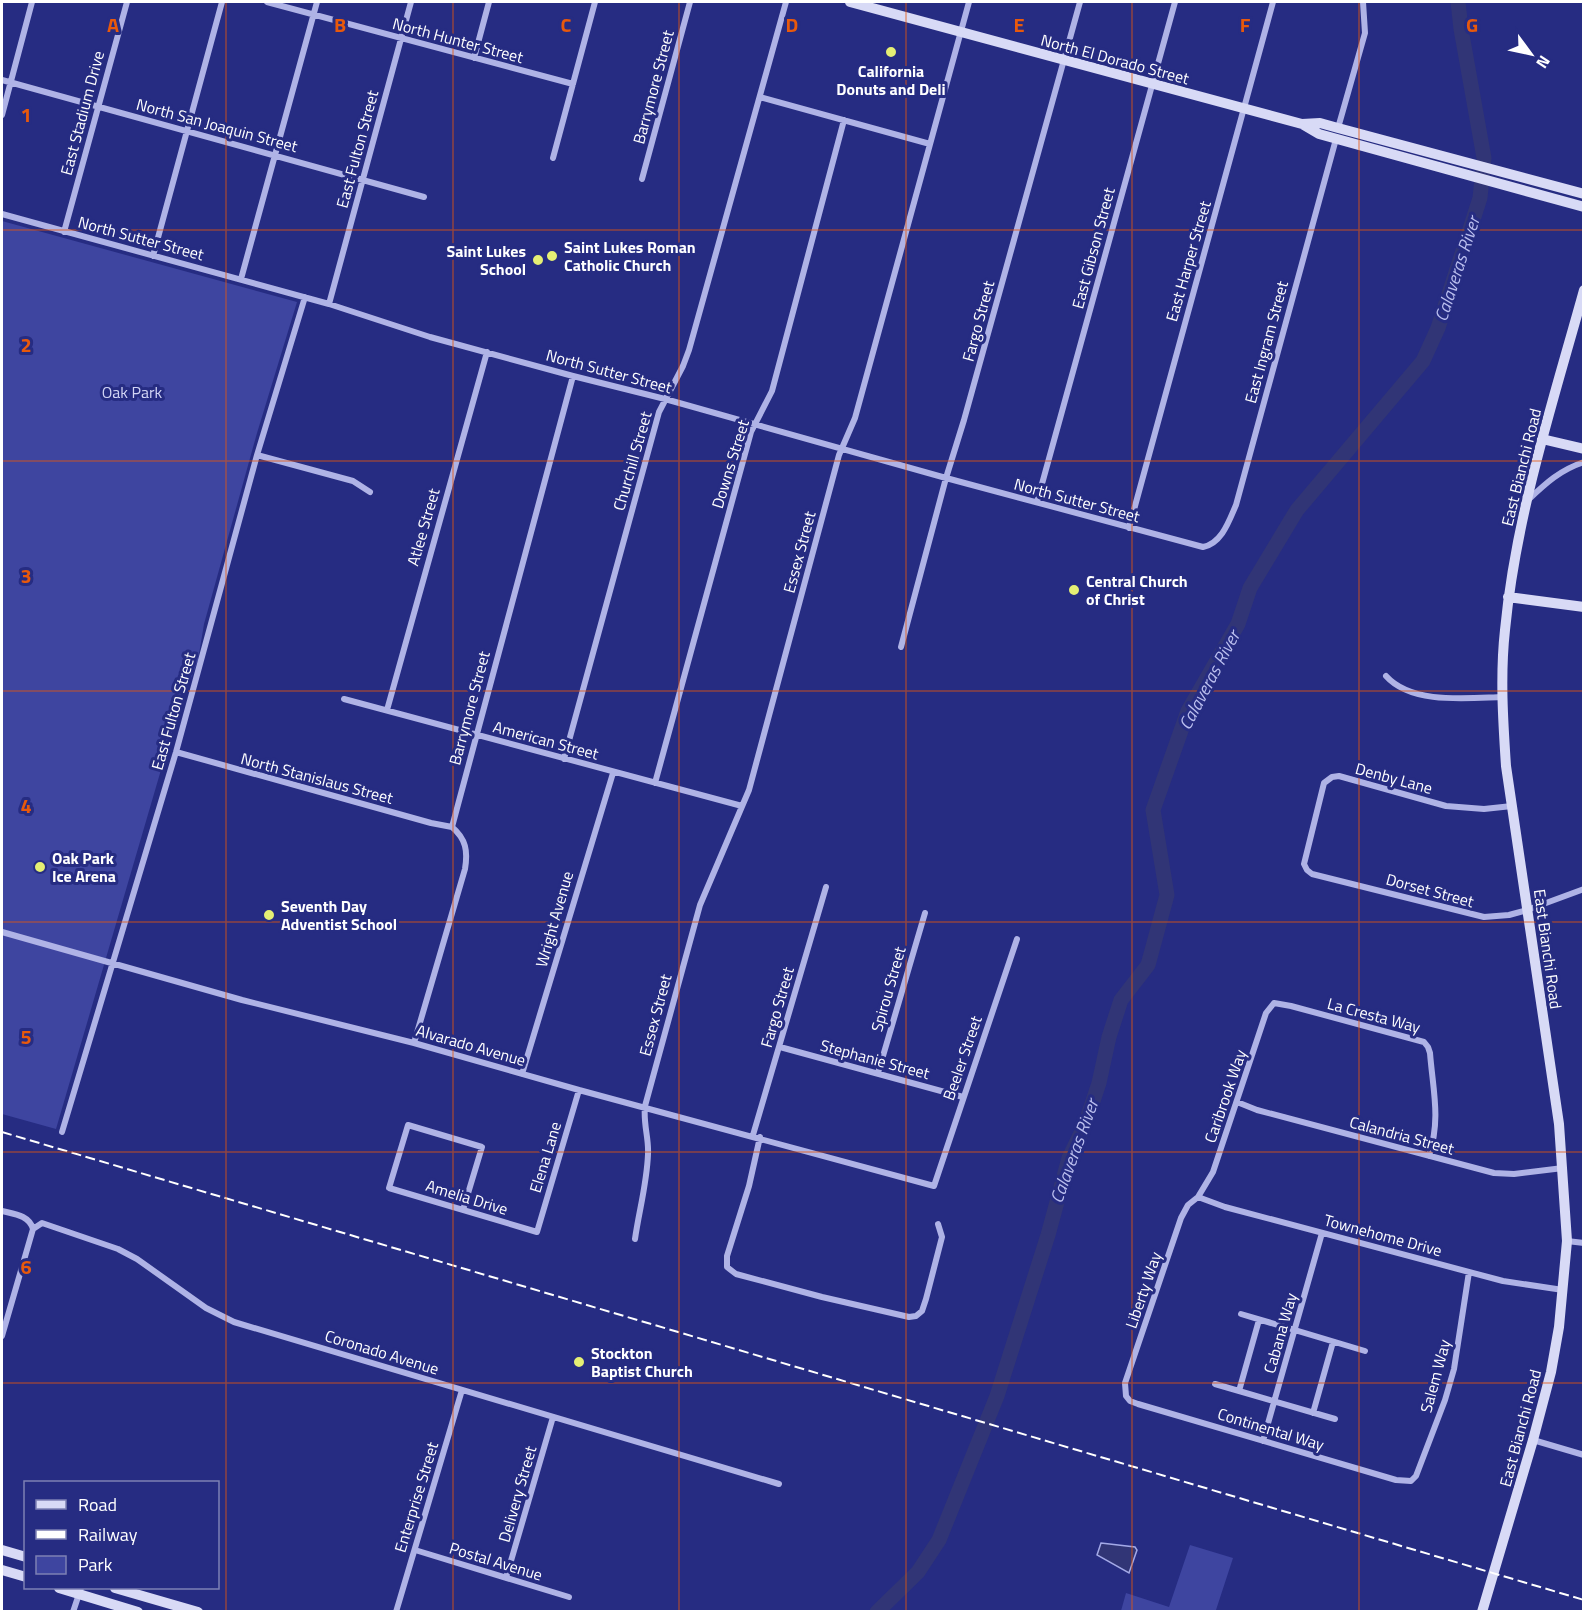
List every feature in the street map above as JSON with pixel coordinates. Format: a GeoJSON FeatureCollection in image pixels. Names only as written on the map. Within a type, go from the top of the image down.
{"type":"FeatureCollection","features":[{"type":"Feature","properties":{"kind":"street"},"geometry":{"type":"LineString","coordinates":[[2,115],[32,2]]}},
{"type":"Feature","properties":{"kind":"street","name":"East Stadium Drive"},"geometry":{"type":"LineString","coordinates":[[64,232],[127,2]]}},
{"type":"Feature","properties":{"kind":"street"},"geometry":{"type":"LineString","coordinates":[[153,256],[222,2]]}},
{"type":"Feature","properties":{"kind":"street","name":"North Hunter Street"},"geometry":{"type":"LineString","coordinates":[[267,2],[573,84]]}},
{"type":"Feature","properties":{"kind":"street"},"geometry":{"type":"LineString","coordinates":[[241,279],[317,2]]}},
{"type":"Feature","properties":{"kind":"street","name":"East Fulton Street"},"geometry":{"type":"LineString","coordinates":[[329,304],[411,2]]}},
{"type":"Feature","properties":{"kind":"street"},"geometry":{"type":"LineString","coordinates":[[474,58],[489,2]]}},
{"type":"Feature","properties":{"kind":"street"},"geometry":{"type":"LineString","coordinates":[[553,158],[595,2]]}},
{"type":"Feature","properties":{"kind":"street","name":"Barrymore Street"},"geometry":{"type":"LineString","coordinates":[[642,179],[690,2]]}},
{"type":"Feature","properties":{"kind":"street","name":"Churchill Street"},"geometry":{"type":"LineString","coordinates":[[564,759],[656,423],[689,350],[786,2]]}},
{"type":"Feature","properties":{"kind":"street","name":"North El Dorado Street"},"geometry":{"type":"LineString","coordinates":[[850,2],[1302,124],[1318,134],[1337,133],[1443,155],[1578,193]]}},
{"type":"Feature","properties":{"kind":"street","name":"Essex Street"},"geometry":{"type":"LineString","coordinates":[[635,1239],[644,1194],[648,1151],[643,1121],[645,1106],[700,905],[756,767],[842,448],[855,418],[969,2]]}},
{"type":"Feature","properties":{"kind":"street","name":"Fargo Street"},"geometry":{"type":"LineString","coordinates":[[902,646],[946,478],[968,409],[1080,2]]}},
{"type":"Feature","properties":{"kind":"street","name":"East Gibson Street"},"geometry":{"type":"LineString","coordinates":[[1037,502],[1175,2]]}},
{"type":"Feature","properties":{"kind":"street","name":"East Harper Street"},"geometry":{"type":"LineString","coordinates":[[1128,528],[1273,2]]}},
{"type":"Feature","properties":{"kind":"street","name":"East Ingram Street"},"geometry":{"type":"LineString","coordinates":[[1210,546],[1220,537],[1236,505],[1365,33],[1363,2]]}},
{"type":"Feature","properties":{"kind":"street","name":"North San Joaquin Street"},"geometry":{"type":"LineString","coordinates":[[2,80],[424,196]]}},
{"type":"Feature","properties":{"kind":"street"},"geometry":{"type":"LineString","coordinates":[[759,97],[930,144]]}},
{"type":"Feature","properties":{"kind":"street","name":"Downs Street"},"geometry":{"type":"LineString","coordinates":[[655,783],[748,444],[755,424],[772,391],[844,120]]}},
{"type":"Feature","properties":{"kind":"street","name":"North El Dorado Street"},"geometry":{"type":"LineString","coordinates":[[1337,133],[1440,167],[1584,207]]}},
{"type":"Feature","properties":{"kind":"street","name":"North Sutter Street"},"geometry":{"type":"LineString","coordinates":[[2,214],[305,297],[383,323],[573,376],[665,399],[1128,528],[1196,546],[1210,546]]}},
{"type":"Feature","properties":{"kind":"street","name":"East Bianchi Road"},"geometry":{"type":"LineString","coordinates":[[1482,1611],[1551,1372],[1563,1290],[1567,1241],[1559,1124],[1506,766],[1503,697],[1504,633],[1508,597],[1526,503],[1584,290]]}},
{"type":"Feature","properties":{"kind":"street","name":"East Fulton Street"},"geometry":{"type":"LineString","coordinates":[[62,1132],[176,753],[257,455],[305,297]]}},
{"type":"Feature","properties":{"kind":"street","name":"Atlee Street"},"geometry":{"type":"LineString","coordinates":[[387,710],[487,352]]}},
{"type":"Feature","properties":{"kind":"street","name":"Barrymore Street"},"geometry":{"type":"LineString","coordinates":[[452,827],[573,376]]}},
{"type":"Feature","properties":{"kind":"street"},"geometry":{"type":"LineString","coordinates":[[1542,439],[1584,449]]}},
{"type":"Feature","properties":{"kind":"street"},"geometry":{"type":"LineString","coordinates":[[257,455],[352,481],[369,492]]}},
{"type":"Feature","properties":{"kind":"street"},"geometry":{"type":"LineString","coordinates":[[1526,503],[1557,475],[1584,462]]}},
{"type":"Feature","properties":{"kind":"street"},"geometry":{"type":"LineString","coordinates":[[1508,597],[1584,607]]}},
{"type":"Feature","properties":{"kind":"street"},"geometry":{"type":"LineString","coordinates":[[1386,676],[1410,691],[1436,697],[1503,697]]}},
{"type":"Feature","properties":{"kind":"street","name":"American Street"},"geometry":{"type":"LineString","coordinates":[[344,699],[742,806]]}},
{"type":"Feature","properties":{"kind":"street","name":"North Stanislaus Street"},"geometry":{"type":"LineString","coordinates":[[176,753],[452,827]]}},
{"type":"Feature","properties":{"kind":"street","name":"Wright Avenue"},"geometry":{"type":"LineString","coordinates":[[522,1074],[613,773]]}},
{"type":"Feature","properties":{"kind":"street","name":"Denby Lane"},"geometry":{"type":"LineString","coordinates":[[1305,868],[1304,859],[1324,783],[1332,777],[1336,776],[1446,806],[1484,809],[1512,806]]}},
{"type":"Feature","properties":{"kind":"street"},"geometry":{"type":"LineString","coordinates":[[414,1043],[465,869],[466,848],[463,837],[452,827]]}},
{"type":"Feature","properties":{"kind":"street","name":"Dorset Street"},"geometry":{"type":"LineString","coordinates":[[1305,868],[1312,874],[1478,916],[1509,915],[1584,889]]}},
{"type":"Feature","properties":{"kind":"street","name":"Fargo Street"},"geometry":{"type":"LineString","coordinates":[[826,887],[756,1136],[749,1186],[728,1257],[727,1268],[736,1274],[822,1297],[909,1317],[916,1316],[922,1311],[926,1299],[942,1237],[938,1224]]}},
{"type":"Feature","properties":{"kind":"street","name":"Spirou Street"},"geometry":{"type":"LineString","coordinates":[[878,1073],[925,913]]}},
{"type":"Feature","properties":{"kind":"street","name":"Alvarado Avenue"},"geometry":{"type":"LineString","coordinates":[[2,932],[329,1023],[414,1043],[934,1186]]}},
{"type":"Feature","properties":{"kind":"street","name":"Beeler Street"},"geometry":{"type":"LineString","coordinates":[[934,1186],[1017,939]]}},
{"type":"Feature","properties":{"kind":"street","name":"Caribrook Way"},"geometry":{"type":"LineString","coordinates":[[1198,1197],[1213,1172],[1266,1013],[1274,1003]]}},
{"type":"Feature","properties":{"kind":"street","name":"La Cresta Way"},"geometry":{"type":"LineString","coordinates":[[1274,1003],[1424,1042],[1430,1053],[1437,1116],[1433,1142],[1428,1156]]}},
{"type":"Feature","properties":{"kind":"street","name":"Stephanie Street"},"geometry":{"type":"LineString","coordinates":[[780,1047],[963,1097]]}},
{"type":"Feature","properties":{"kind":"street","name":"Elena Lane"},"geometry":{"type":"LineString","coordinates":[[537,1232],[579,1090]]}},
{"type":"Feature","properties":{"kind":"street","name":"Calandria Street"},"geometry":{"type":"LineString","coordinates":[[1237,1102],[1257,1110],[1494,1173],[1514,1174],[1563,1168]]}},
{"type":"Feature","properties":{"kind":"street","name":"Amelia Drive"},"geometry":{"type":"LineString","coordinates":[[463,1210],[482,1147],[408,1125],[389,1188],[463,1210],[537,1232]]}},
{"type":"Feature","properties":{"kind":"street","name":"Townehome Drive"},"geometry":{"type":"LineString","coordinates":[[1198,1197],[1225,1207],[1519,1285],[1563,1290]]}},
{"type":"Feature","properties":{"kind":"street","name":"Liberty Way"},"geometry":{"type":"LineString","coordinates":[[1126,1396],[1125,1383],[1181,1218],[1188,1205],[1198,1197]]}},
{"type":"Feature","properties":{"kind":"street"},"geometry":{"type":"LineString","coordinates":[[2,1210],[26,1218],[33,1229],[3,1326],[2,1336]]}},
{"type":"Feature","properties":{"kind":"street","name":"Coronado Avenue"},"geometry":{"type":"LineString","coordinates":[[33,1229],[42,1223],[118,1248],[206,1308],[234,1322],[779,1484]]}},
{"type":"Feature","properties":{"kind":"street","name":"Cabana Way"},"geometry":{"type":"LineString","coordinates":[[1263,1441],[1322,1233]]}},
{"type":"Feature","properties":{"kind":"street"},"geometry":{"type":"LineString","coordinates":[[1567,1241],[1584,1243]]}},
{"type":"Feature","properties":{"kind":"street","name":"Salem Way"},"geometry":{"type":"LineString","coordinates":[[1411,1481],[1416,1476],[1445,1400],[1461,1330],[1469,1272]]}},
{"type":"Feature","properties":{"kind":"street"},"geometry":{"type":"LineString","coordinates":[[1241,1314],[1365,1351]]}},
{"type":"Feature","properties":{"kind":"street"},"geometry":{"type":"LineString","coordinates":[[1239,1391],[1259,1320]]}},
{"type":"Feature","properties":{"kind":"street"},"geometry":{"type":"LineString","coordinates":[[1313,1413],[1333,1342]]}},
{"type":"Feature","properties":{"kind":"street"},"geometry":{"type":"LineString","coordinates":[[1215,1384],[1335,1419]]}},
{"type":"Feature","properties":{"kind":"street","name":"Enterprise Street"},"geometry":{"type":"LineString","coordinates":[[396,1611],[462,1390]]}},
{"type":"Feature","properties":{"kind":"street","name":"Continental Way"},"geometry":{"type":"LineString","coordinates":[[1126,1396],[1130,1401],[1138,1404],[1396,1480],[1411,1481]]}},
{"type":"Feature","properties":{"kind":"street","name":"Delivery Street"},"geometry":{"type":"LineString","coordinates":[[506,1578],[553,1417]]}},
{"type":"Feature","properties":{"kind":"street"},"geometry":{"type":"LineString","coordinates":[[1533,1440],[1584,1455]]}},
{"type":"Feature","properties":{"kind":"street"},"geometry":{"type":"LineString","coordinates":[[2,1550],[24,1556]]}},
{"type":"Feature","properties":{"kind":"street","name":"Postal Avenue"},"geometry":{"type":"LineString","coordinates":[[415,1550],[569,1597]]}},
{"type":"Feature","properties":{"kind":"street"},"geometry":{"type":"LineString","coordinates":[[2,1570],[24,1576]]}},
{"type":"Feature","properties":{"kind":"street"},"geometry":{"type":"LineString","coordinates":[[122,1589],[198,1611]]}},
{"type":"Feature","properties":{"kind":"street"},"geometry":{"type":"LineString","coordinates":[[73,1611],[80,1590],[138,1611]]}},
{"type":"Feature","properties":{"kind":"green space","name":"Oak Park"},"geometry":{"type":"Polygon","coordinates":[[[2,221],[297,302],[257,433],[204,624],[198,660],[175,722],[56,1129],[2,1114],[2,221]]]}},
{"type":"Feature","properties":{"kind":"green space"},"geometry":{"type":"Polygon","coordinates":[[[1190,1545],[1233,1558],[1216,1610],[1220,1611],[1121,1611],[1126,1593],[1169,1607],[1190,1545]]]}},
{"type":"Feature","properties":{"kind":"shaded area"},"geometry":{"type":"Polygon","coordinates":[[[1101,1543],[1135,1547],[1137,1550],[1129,1573],[1097,1555],[1101,1543]]]}},
{"type":"Feature","properties":{"kind":"waterway","name":"Calaveras River"},"geometry":{"type":"LineString","coordinates":[[877,1612],[918,1572],[939,1540],[997,1396],[1048,1235],[1069,1158],[1085,1125],[1099,1083],[1109,1037],[1121,1000],[1148,965],[1167,895],[1153,810],[1188,711],[1238,624],[1250,588],[1297,510],[1423,361],[1438,328],[1480,198],[1484,158],[1458,2]]}},
{"type":"Feature","properties":{"kind":"railway"},"geometry":{"type":"LineString","coordinates":[[2,1132],[1584,1600]]}},
{"type":"Feature","properties":{"kind":"place","name":"California Donuts and Deli"},"geometry":{"type":"Point","coordinates":[891,52]}},
{"type":"Feature","properties":{"kind":"place","name":"Saint Lukes Roman Catholic Church"},"geometry":{"type":"Point","coordinates":[552,256]}},
{"type":"Feature","properties":{"kind":"place","name":"Saint Lukes School"},"geometry":{"type":"Point","coordinates":[538,260]}},
{"type":"Feature","properties":{"kind":"place","name":"Central Church of Christ"},"geometry":{"type":"Point","coordinates":[1074,590]}},
{"type":"Feature","properties":{"kind":"place","name":"Oak Park Ice Arena"},"geometry":{"type":"Point","coordinates":[40,867]}},
{"type":"Feature","properties":{"kind":"place","name":"Seventh Day Adventist School"},"geometry":{"type":"Point","coordinates":[269,915]}},
{"type":"Feature","properties":{"kind":"place","name":"Stockton Baptist Church"},"geometry":{"type":"Point","coordinates":[579,1362]}}]}
